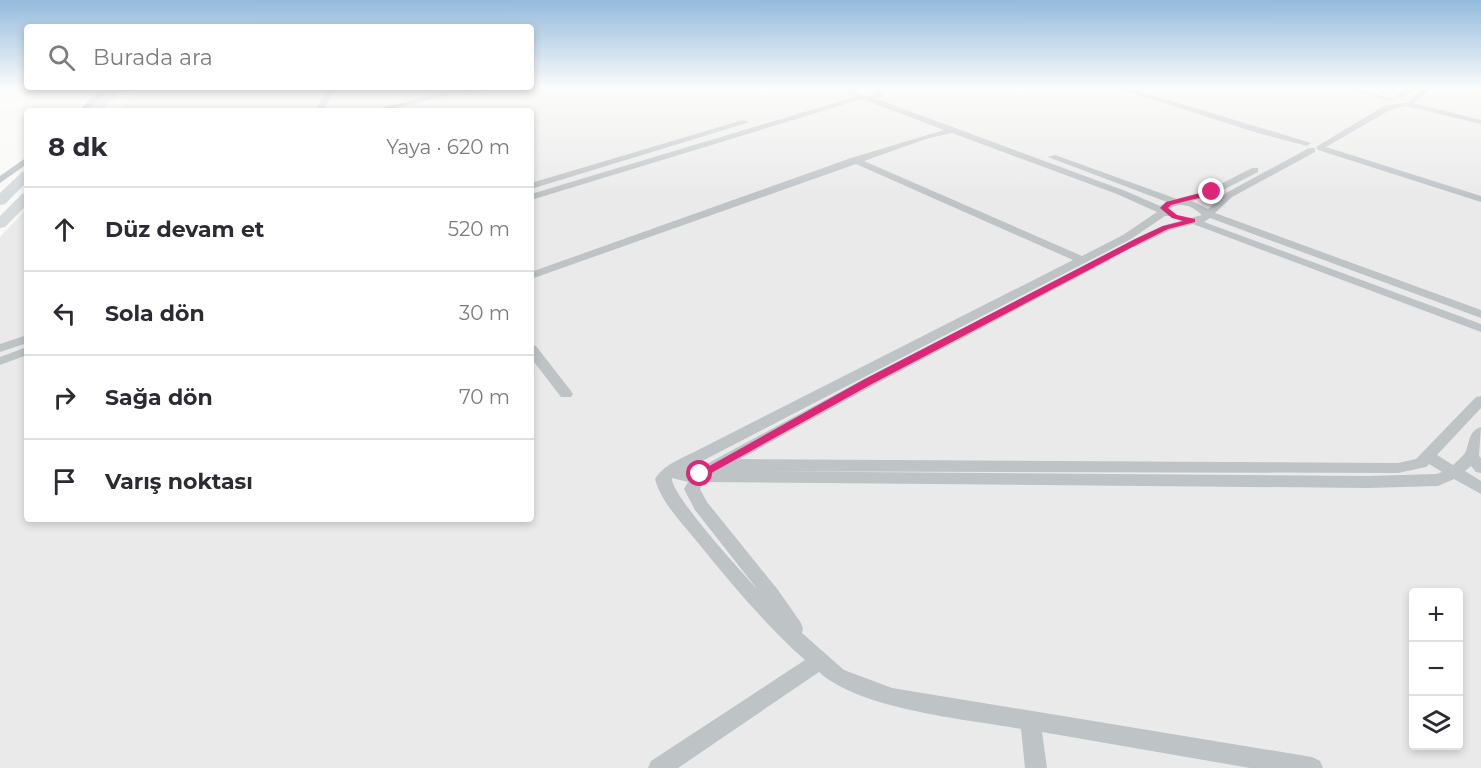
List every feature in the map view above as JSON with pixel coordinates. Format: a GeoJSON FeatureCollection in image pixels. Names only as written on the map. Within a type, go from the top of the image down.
{"type":"FeatureCollection","features":[{"type":"Feature","properties":{"kind":"highway"},"geometry":{"type":"LineString","coordinates":[[0,199],[20,187]]}},
{"type":"Feature","properties":{"kind":"highway"},"geometry":{"type":"LineString","coordinates":[[0,213],[20,187]]}},
{"type":"Feature","properties":{"kind":"highway"},"geometry":{"type":"LineString","coordinates":[[0,224],[24,200]]}},
{"type":"Feature","properties":{"kind":"street"},"geometry":{"type":"LineString","coordinates":[[534,185],[734,124]]}},
{"type":"Feature","properties":{"kind":"street"},"geometry":{"type":"LineString","coordinates":[[534,196],[774,124]]}},
{"type":"Feature","properties":{"kind":"street"},"geometry":{"type":"LineString","coordinates":[[787,183],[939,124],[1165,211],[1174,217],[1193,221],[1481,328]]}},
{"type":"Feature","properties":{"kind":"street"},"geometry":{"type":"LineString","coordinates":[[963,124],[1177,202],[1195,205],[1207,214],[1481,314]]}},
{"type":"Feature","properties":{"kind":"street"},"geometry":{"type":"LineString","coordinates":[[1237,124],[1481,199]]}},
{"type":"Feature","properties":{"kind":"street"},"geometry":{"type":"LineString","coordinates":[[1312,768],[892,697],[837,676],[758,603],[682,512],[666,489],[663,479],[686,475],[715,464],[1137,241],[1166,228],[1203,219],[1229,195],[1353,124]]}},
{"type":"Feature","properties":{"kind":"street"},"geometry":{"type":"LineString","coordinates":[[534,268],[927,136],[969,126]]}},
{"type":"Feature","properties":{"kind":"street"},"geometry":{"type":"LineString","coordinates":[[1165,211],[1166,204],[1212,192],[1311,147]]}},
{"type":"Feature","properties":{"kind":"street"},"geometry":{"type":"LineString","coordinates":[[846,159],[859,160],[1082,260]]}},
{"type":"Feature","properties":{"kind":"street"},"geometry":{"type":"LineString","coordinates":[[0,180],[24,162]]}},
{"type":"Feature","properties":{"kind":"street"},"geometry":{"type":"LineString","coordinates":[[686,475],[1127,237],[1165,211]]}},
{"type":"Feature","properties":{"kind":"street"},"geometry":{"type":"LineString","coordinates":[[534,275],[689,217]]}},
{"type":"Feature","properties":{"kind":"street"},"geometry":{"type":"LineString","coordinates":[[0,348],[24,340]]}},
{"type":"Feature","properties":{"kind":"street"},"geometry":{"type":"LineString","coordinates":[[0,361],[24,352]]}},
{"type":"Feature","properties":{"kind":"street"},"geometry":{"type":"LineString","coordinates":[[534,353],[566,394]]}},
{"type":"Feature","properties":{"kind":"street"},"geometry":{"type":"LineString","coordinates":[[715,464],[1398,468],[1421,463],[1481,400]]}},
{"type":"Feature","properties":{"kind":"street"},"geometry":{"type":"LineString","coordinates":[[1438,480],[1476,462],[1476,439],[1481,432]]}},
{"type":"Feature","properties":{"kind":"street"},"geometry":{"type":"LineString","coordinates":[[1427,456],[1479,487]]}},
{"type":"Feature","properties":{"kind":"street"},"geometry":{"type":"LineString","coordinates":[[686,475],[1368,482],[1438,480],[1479,487]]}},
{"type":"Feature","properties":{"kind":"street"},"geometry":{"type":"LineString","coordinates":[[686,475],[701,506],[772,595],[813,655]]}},
{"type":"Feature","properties":{"kind":"street"},"geometry":{"type":"LineString","coordinates":[[659,768],[813,655]]}},
{"type":"Feature","properties":{"kind":"street"},"geometry":{"type":"LineString","coordinates":[[1031,722],[1036,768]]}},
{"type":"Feature","properties":{"kind":"shaded area"},"geometry":{"type":"Polygon","coordinates":[[[534,124],[1481,124],[1481,768],[0,768],[0,237],[24,211],[24,522],[534,522],[534,124]]]}},
{"type":"Feature","properties":{"kind":"route"},"geometry":{"type":"LineString","coordinates":[[700,474],[1137,241],[1166,228],[1193,221],[1169,214],[1164,208],[1166,204],[1212,192]]}}]}
